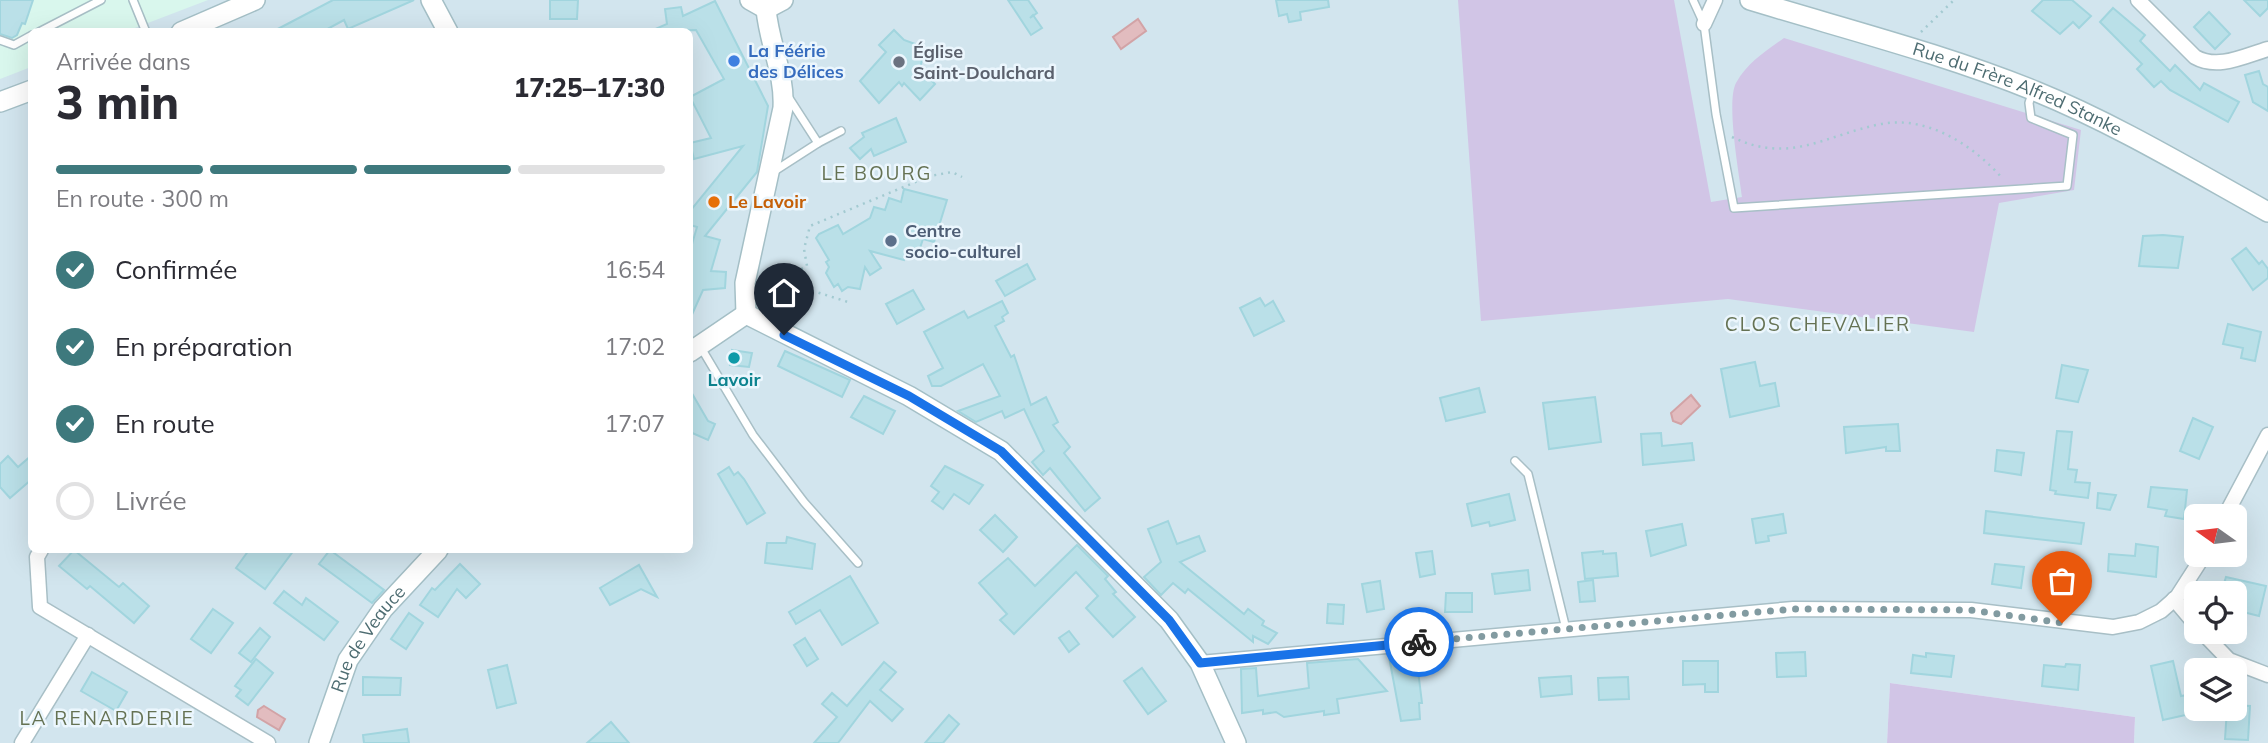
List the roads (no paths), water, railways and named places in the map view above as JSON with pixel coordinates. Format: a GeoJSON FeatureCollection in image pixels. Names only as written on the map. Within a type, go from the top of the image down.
{"type":"FeatureCollection","features":[{"type":"Feature","properties":{"kind":"street"},"geometry":{"type":"LineString","coordinates":[[190,28],[255,0]]}},
{"type":"Feature","properties":{"kind":"street"},"geometry":{"type":"LineString","coordinates":[[431,0],[446,28]]}},
{"type":"Feature","properties":{"kind":"street"},"geometry":{"type":"LineString","coordinates":[[1704,24],[1715,0]]}},
{"type":"Feature","properties":{"kind":"street","name":"Rue du Frère Alfred Stanke"},"geometry":{"type":"LineString","coordinates":[[1750,0],[1906,47],[2033,90],[2088,115],[2268,212]]}},
{"type":"Feature","properties":{"kind":"street"},"geometry":{"type":"LineString","coordinates":[[2138,0],[2195,57],[2206,63],[2219,64],[2268,49]]}},
{"type":"Feature","properties":{"kind":"street"},"geometry":{"type":"LineString","coordinates":[[746,314],[745,283],[769,175],[784,90],[778,59],[768,32],[766,3]]}},
{"type":"Feature","properties":{"kind":"street"},"geometry":{"type":"LineString","coordinates":[[0,102],[28,92]]}},
{"type":"Feature","properties":{"kind":"street"},"geometry":{"type":"LineString","coordinates":[[694,349],[746,314]]}},
{"type":"Feature","properties":{"kind":"street"},"geometry":{"type":"LineString","coordinates":[[746,314],[909,396],[1001,451],[1169,620],[1200,663],[1237,743]]}},
{"type":"Feature","properties":{"kind":"street"},"geometry":{"type":"LineString","coordinates":[[2231,504],[2268,435]]}},
{"type":"Feature","properties":{"kind":"street"},"geometry":{"type":"LineString","coordinates":[[39,553],[37,557],[40,607],[268,743]]}},
{"type":"Feature","properties":{"kind":"street","name":"Rue de Veauce"},"geometry":{"type":"LineString","coordinates":[[319,743],[348,660],[383,609],[435,553]]}},
{"type":"Feature","properties":{"kind":"street"},"geometry":{"type":"LineString","coordinates":[[1200,663],[1793,609],[1971,610],[2113,627],[2139,622],[2161,611],[2174,600],[2196,567]]}},
{"type":"Feature","properties":{"kind":"street"},"geometry":{"type":"LineString","coordinates":[[2174,600],[2184,611]]}},
{"type":"Feature","properties":{"kind":"street"},"geometry":{"type":"LineString","coordinates":[[22,743],[88,635]]}},
{"type":"Feature","properties":{"kind":"street"},"geometry":{"type":"LineString","coordinates":[[2214,644],[2229,660],[2268,675]]}},
{"type":"Feature","properties":{"kind":"lane"},"geometry":{"type":"LineString","coordinates":[[47,28],[101,0]]}},
{"type":"Feature","properties":{"kind":"lane"},"geometry":{"type":"LineString","coordinates":[[133,0],[144,28]]}},
{"type":"Feature","properties":{"kind":"lane"},"geometry":{"type":"LineString","coordinates":[[1693,0],[1704,24],[1719,131],[1734,208],[2067,186],[2073,135],[2031,118],[2029,103],[2033,90]]}},
{"type":"Feature","properties":{"kind":"lane"},"geometry":{"type":"LineString","coordinates":[[0,40],[13,45],[28,38]]}},
{"type":"Feature","properties":{"kind":"lane"},"geometry":{"type":"LineString","coordinates":[[784,90],[818,143]]}},
{"type":"Feature","properties":{"kind":"lane"},"geometry":{"type":"LineString","coordinates":[[769,175],[841,131]]}},
{"type":"Feature","properties":{"kind":"lane"},"geometry":{"type":"LineString","coordinates":[[694,349],[753,435],[804,502],[858,563]]}},
{"type":"Feature","properties":{"kind":"lane"},"geometry":{"type":"LineString","coordinates":[[1515,461],[1528,474],[1566,629]]}},
{"type":"Feature","properties":{"kind":"place","name":"La Féérie des Délices"},"geometry":{"type":"Point","coordinates":[734,61]}},
{"type":"Feature","properties":{"kind":"place","name":"Église Saint-Doulchard"},"geometry":{"type":"Point","coordinates":[899,62]}},
{"type":"Feature","properties":{"kind":"place","name":"Le Lavoir"},"geometry":{"type":"Point","coordinates":[714,202]}},
{"type":"Feature","properties":{"kind":"place","name":"Centre socio-culturel"},"geometry":{"type":"Point","coordinates":[891,241]}},
{"type":"Feature","properties":{"kind":"place","name":"Lavoir"},"geometry":{"type":"Point","coordinates":[734,358]}},
{"type":"Feature","properties":{"kind":"district","name":"LE BOURG"},"geometry":{"type":"Point","coordinates":[877,173]}},
{"type":"Feature","properties":{"kind":"district","name":"CLOS CHEVALIER"},"geometry":{"type":"Point","coordinates":[1818,324]}},
{"type":"Feature","properties":{"kind":"district","name":"LA RENARDERIE"},"geometry":{"type":"Point","coordinates":[107,718]}}]}
